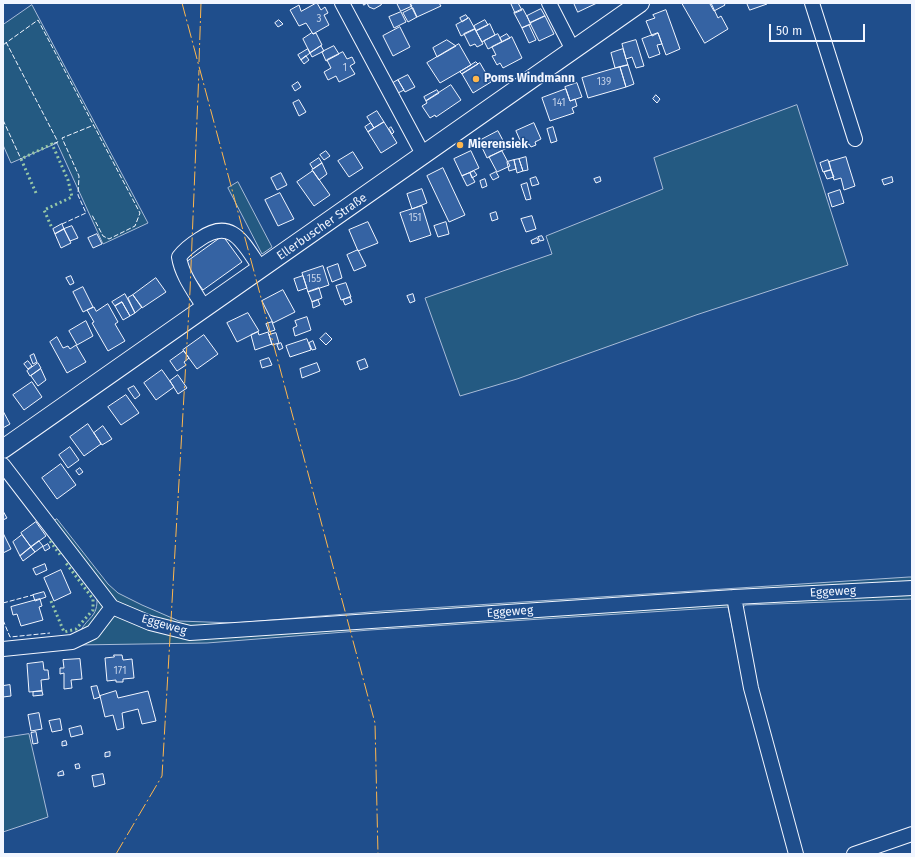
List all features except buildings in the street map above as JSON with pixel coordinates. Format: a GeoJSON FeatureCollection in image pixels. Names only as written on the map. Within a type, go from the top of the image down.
{"type":"FeatureCollection","features":[{"type":"Feature","properties":{"kind":"main road","name":"Ellerbuscher Straße"},"geometry":{"type":"LineString","coordinates":[[3,449],[424,156],[640,3]]}},
{"type":"Feature","properties":{"kind":"street"},"geometry":{"type":"LineString","coordinates":[[342,3],[424,156]]}},
{"type":"Feature","properties":{"kind":"street"},"geometry":{"type":"LineString","coordinates":[[549,3],[573,50]]}},
{"type":"Feature","properties":{"kind":"street"},"geometry":{"type":"LineString","coordinates":[[812,3],[855,139]]}},
{"type":"Feature","properties":{"kind":"street"},"geometry":{"type":"LineString","coordinates":[[205,308],[184,275],[180,264],[179,257],[185,249],[217,230],[226,230],[243,243],[261,270]]}},
{"type":"Feature","properties":{"kind":"street","name":"Eggeweg"},"geometry":{"type":"LineString","coordinates":[[3,465],[112,607],[150,623],[190,633],[734,597],[912,588]]}},
{"type":"Feature","properties":{"kind":"street"},"geometry":{"type":"LineString","coordinates":[[734,597],[751,688],[796,854]]}},
{"type":"Feature","properties":{"kind":"street"},"geometry":{"type":"LineString","coordinates":[[3,649],[72,642],[93,632],[112,607]]}},
{"type":"Feature","properties":{"kind":"street"},"geometry":{"type":"LineString","coordinates":[[854,854],[912,834]]}},
{"type":"Feature","properties":{"kind":"shaded area"},"geometry":{"type":"Polygon","coordinates":[[[32,5],[148,223],[103,244],[57,143],[11,163],[3,145],[3,25],[32,5]]]}},
{"type":"Feature","properties":{"kind":"shaded area"},"geometry":{"type":"Polygon","coordinates":[[[797,105],[848,265],[696,315],[517,379],[460,396],[425,298],[552,254],[546,236],[663,189],[654,158],[797,105]]]}},
{"type":"Feature","properties":{"kind":"shaded area"},"geometry":{"type":"Polygon","coordinates":[[[238,182],[272,247],[262,254],[228,188],[238,182]]]}},
{"type":"Feature","properties":{"kind":"shaded area"},"geometry":{"type":"Polygon","coordinates":[[[57,519],[108,584],[118,593],[179,621],[234,623],[383,611],[909,577],[912,577],[912,599],[746,605],[741,608],[743,679],[728,607],[370,630],[207,643],[77,645],[79,633],[96,609],[97,597],[44,528],[57,519]]]}},
{"type":"Feature","properties":{"kind":"shaded area"},"geometry":{"type":"Polygon","coordinates":[[[29,734],[48,817],[3,832],[3,738],[29,734]]]}},
{"type":"Feature","properties":{"kind":"hedge"},"geometry":{"type":"LineString","coordinates":[[36,193],[21,159],[52,144],[68,180],[72,197],[44,210],[52,228]]}},
{"type":"Feature","properties":{"kind":"hedge"},"geometry":{"type":"LineString","coordinates":[[50,541],[61,556]]}},
{"type":"Feature","properties":{"kind":"hedge"},"geometry":{"type":"LineString","coordinates":[[51,601],[64,632],[76,629],[93,610],[93,599],[66,563]]}},
{"type":"Feature","properties":{"kind":"fence"},"geometry":{"type":"LineString","coordinates":[[3,45],[38,20],[140,213],[135,226],[109,239],[103,236],[92,215]]}},
{"type":"Feature","properties":{"kind":"fence"},"geometry":{"type":"LineString","coordinates":[[6,42],[58,142],[52,144]]}},
{"type":"Feature","properties":{"kind":"fence"},"geometry":{"type":"LineString","coordinates":[[3,120],[21,159]]}},
{"type":"Feature","properties":{"kind":"fence"},"geometry":{"type":"LineString","coordinates":[[62,224],[86,213],[78,195],[79,176],[62,138],[94,125]]}},
{"type":"Feature","properties":{"kind":"fence"},"geometry":{"type":"LineString","coordinates":[[3,603],[33,595]]}},
{"type":"Feature","properties":{"kind":"fence"},"geometry":{"type":"LineString","coordinates":[[3,620],[10,637],[50,633]]}},
{"type":"Feature","properties":{"kind":"power"},"geometry":{"type":"LineString","coordinates":[[182,3],[375,723],[378,854]]}},
{"type":"Feature","properties":{"kind":"power"},"geometry":{"type":"LineString","coordinates":[[199,62],[201,3]]}},
{"type":"Feature","properties":{"kind":"power"},"geometry":{"type":"LineString","coordinates":[[116,854],[162,776],[190,291],[199,70]]}},
{"type":"Feature","properties":{"kind":"place","name":"Poms Windmann"},"geometry":{"type":"Point","coordinates":[476,79]}},
{"type":"Feature","properties":{"kind":"place","name":"Mierensiek"},"geometry":{"type":"Point","coordinates":[460,145]}}]}
